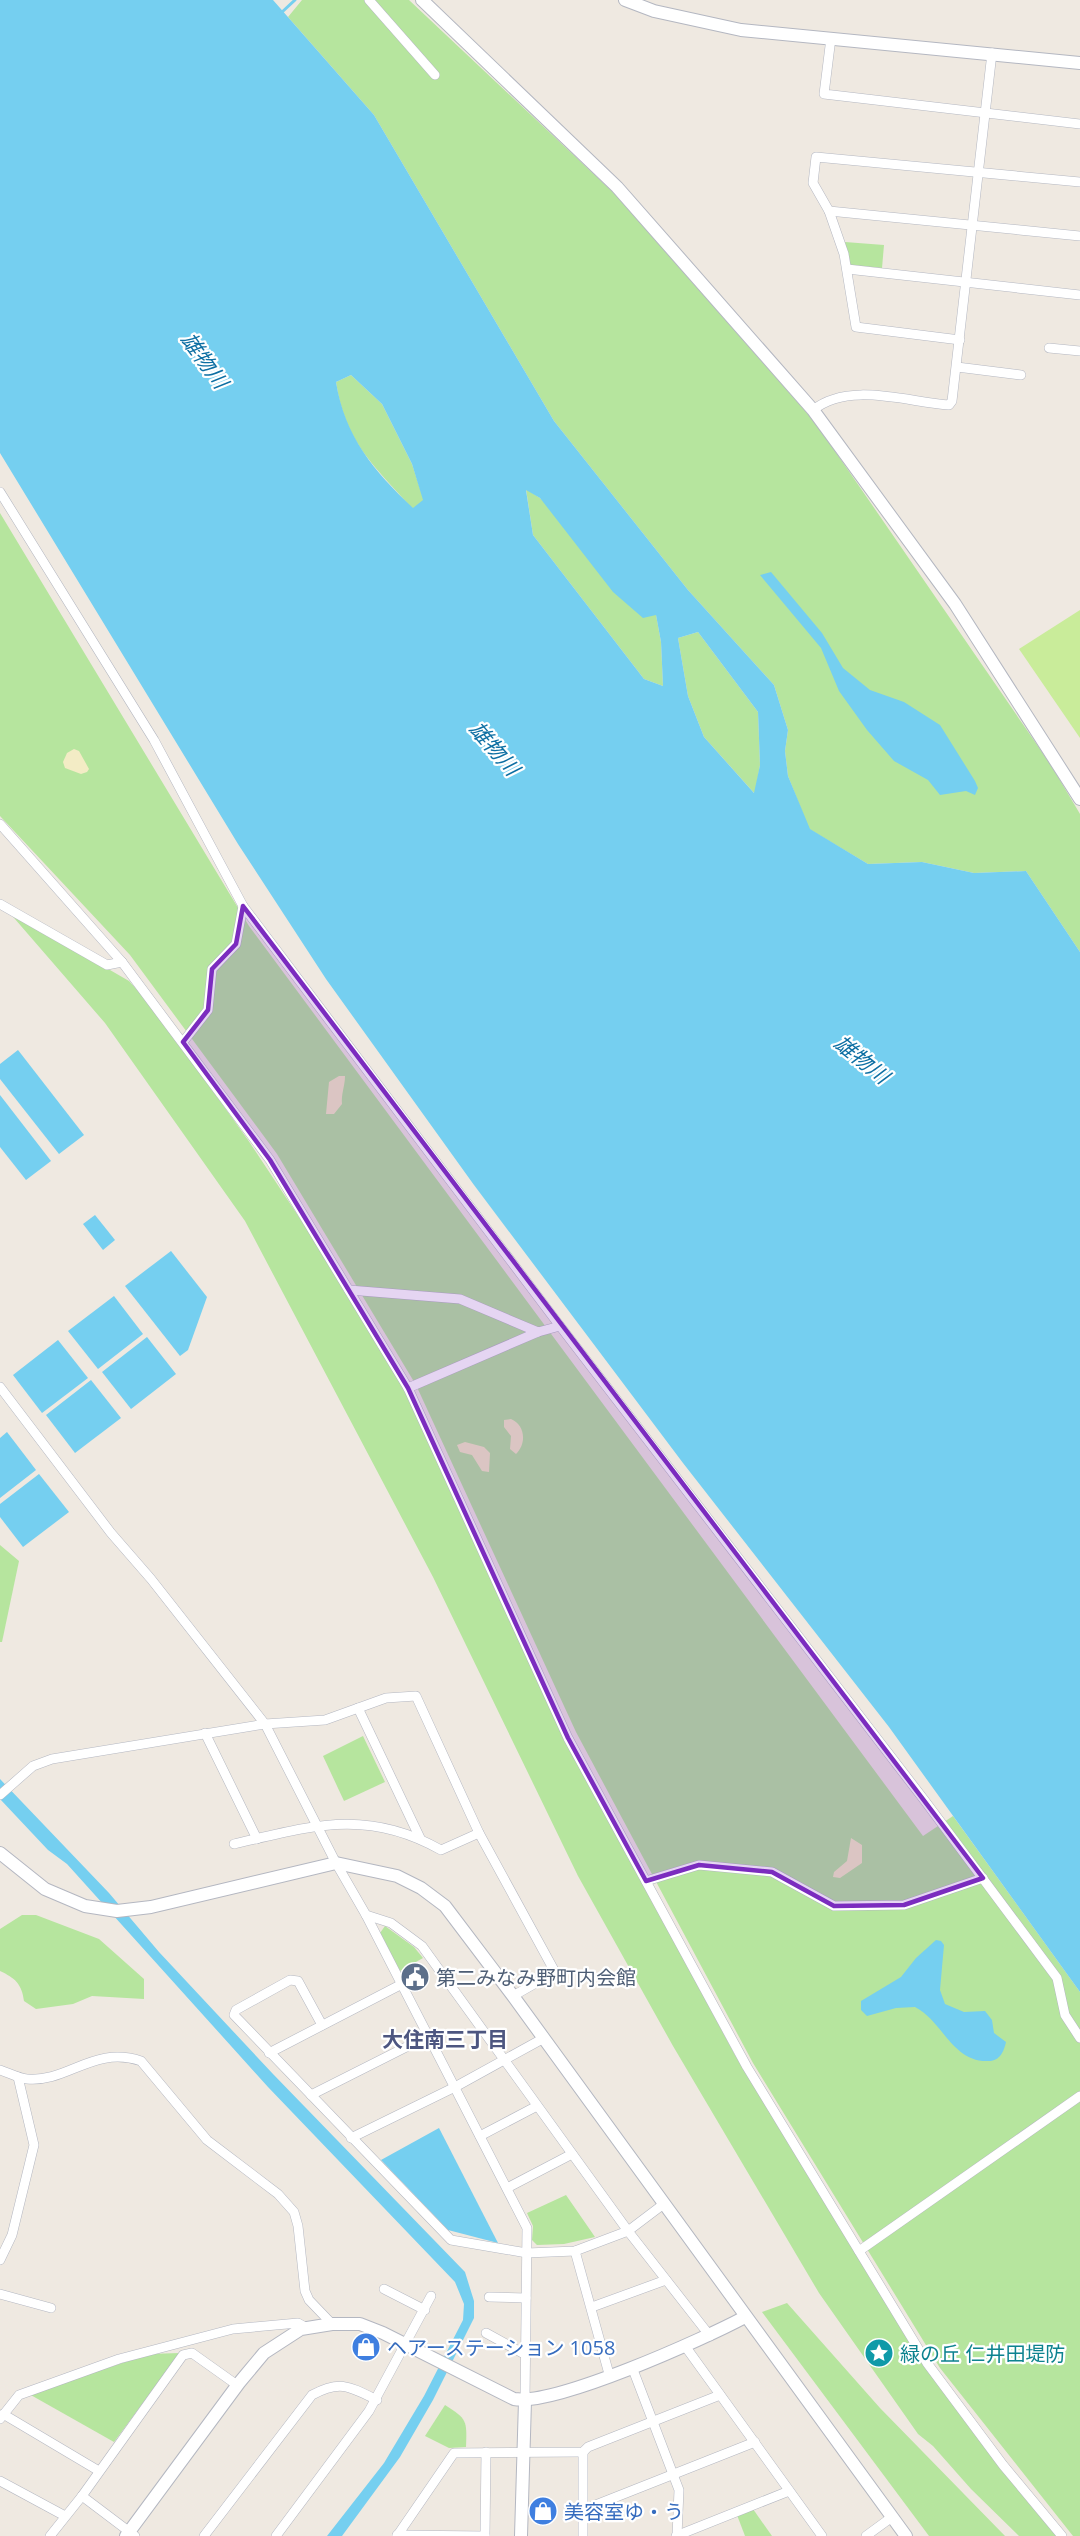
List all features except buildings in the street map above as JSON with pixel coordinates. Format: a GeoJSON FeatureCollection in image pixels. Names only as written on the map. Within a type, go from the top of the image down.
{"type":"FeatureCollection","features":[{"type":"Feature","properties":{"kind":"street"},"geometry":{"type":"LineString","coordinates":[[369,0],[378,14],[435,75]]}},
{"type":"Feature","properties":{"kind":"street"},"geometry":{"type":"LineString","coordinates":[[422,0],[617,186],[813,410],[955,604],[1080,799]]}},
{"type":"Feature","properties":{"kind":"street"},"geometry":{"type":"LineString","coordinates":[[625,0],[654,11],[741,30],[1080,63]]}},
{"type":"Feature","properties":{"kind":"street"},"geometry":{"type":"LineString","coordinates":[[831,38],[824,94],[1080,124]]}},
{"type":"Feature","properties":{"kind":"street"},"geometry":{"type":"LineString","coordinates":[[813,410],[824,402],[857,395],[949,405],[954,398],[992,53]]}},
{"type":"Feature","properties":{"kind":"street"},"geometry":{"type":"LineString","coordinates":[[960,340],[856,327],[847,269],[829,211],[813,183],[816,157],[1080,182]]}},
{"type":"Feature","properties":{"kind":"street"},"geometry":{"type":"LineString","coordinates":[[829,211],[1080,236]]}},
{"type":"Feature","properties":{"kind":"street"},"geometry":{"type":"LineString","coordinates":[[847,269],[1080,295]]}},
{"type":"Feature","properties":{"kind":"street"},"geometry":{"type":"LineString","coordinates":[[1049,348],[1080,351]]}},
{"type":"Feature","properties":{"kind":"street"},"geometry":{"type":"LineString","coordinates":[[957,367],[1021,375]]}},
{"type":"Feature","properties":{"kind":"street"},"geometry":{"type":"LineString","coordinates":[[0,492],[154,740],[243,906],[1057,1978],[1065,2015],[1080,2038]]}},
{"type":"Feature","properties":{"kind":"street"},"geometry":{"type":"LineString","coordinates":[[0,824],[122,962],[270,1160],[408,1388],[568,1738],[747,2067],[927,2363],[1003,2465],[1062,2536]]}},
{"type":"Feature","properties":{"kind":"street"},"geometry":{"type":"LineString","coordinates":[[0,904],[107,965],[122,962]]}},
{"type":"Feature","properties":{"kind":"street"},"geometry":{"type":"LineString","coordinates":[[183,1042],[208,1010],[212,969],[236,944],[243,906]]}},
{"type":"Feature","properties":{"kind":"street"},"geometry":{"type":"LineString","coordinates":[[349,1290],[460,1299],[538,1332]]}},
{"type":"Feature","properties":{"kind":"street"},"geometry":{"type":"LineString","coordinates":[[408,1388],[538,1332],[560,1326]]}},
{"type":"Feature","properties":{"kind":"street"},"geometry":{"type":"LineString","coordinates":[[0,1387],[111,1533],[151,1579],[265,1724],[527,2228],[521,2536]]}},
{"type":"Feature","properties":{"kind":"street"},"geometry":{"type":"LineString","coordinates":[[0,1795],[33,1766],[52,1759],[265,1724],[325,1720],[386,1698],[416,1696],[479,1833],[555,1972],[513,1996]]}},
{"type":"Feature","properties":{"kind":"street"},"geometry":{"type":"LineString","coordinates":[[358,1708],[420,1838]]}},
{"type":"Feature","properties":{"kind":"street"},"geometry":{"type":"LineString","coordinates":[[205,1733],[257,1839]]}},
{"type":"Feature","properties":{"kind":"street"},"geometry":{"type":"LineString","coordinates":[[234,1844],[316,1826],[370,1824],[420,1838],[441,1850],[479,1833]]}},
{"type":"Feature","properties":{"kind":"street"},"geometry":{"type":"LineString","coordinates":[[0,1852],[45,1889],[85,1906],[117,1911],[151,1907],[336,1863],[397,1876],[421,1888],[445,1906],[665,2203],[744,2317],[906,2536]]}},
{"type":"Feature","properties":{"kind":"street"},"geometry":{"type":"LineString","coordinates":[[646,1881],[699,1865],[772,1872],[834,1906],[846,1906],[904,1905],[982,1878]]}},
{"type":"Feature","properties":{"kind":"street"},"geometry":{"type":"LineString","coordinates":[[366,1915],[391,1923],[422,1946],[628,2230],[710,2336]]}},
{"type":"Feature","properties":{"kind":"street"},"geometry":{"type":"LineString","coordinates":[[322,2025],[297,1981],[290,1980],[236,2010],[234,2015],[451,2240],[527,2253],[575,2251],[628,2230],[665,2203]]}},
{"type":"Feature","properties":{"kind":"street"},"geometry":{"type":"LineString","coordinates":[[269,2053],[402,1984]]}},
{"type":"Feature","properties":{"kind":"street"},"geometry":{"type":"LineString","coordinates":[[311,2096],[428,2036]]}},
{"type":"Feature","properties":{"kind":"street"},"geometry":{"type":"LineString","coordinates":[[351,2138],[455,2087],[544,2038]]}},
{"type":"Feature","properties":{"kind":"street"},"geometry":{"type":"LineString","coordinates":[[0,2070],[18,2077],[36,2079],[102,2057],[128,2056],[141,2061],[207,2140],[278,2194],[294,2212],[298,2226],[305,2291],[309,2300],[332,2324]]}},
{"type":"Feature","properties":{"kind":"street"},"geometry":{"type":"LineString","coordinates":[[0,2260],[12,2235],[34,2145],[18,2077]]}},
{"type":"Feature","properties":{"kind":"street"},"geometry":{"type":"LineString","coordinates":[[859,2251],[1080,2096]]}},
{"type":"Feature","properties":{"kind":"street"},"geometry":{"type":"LineString","coordinates":[[480,2136],[537,2106]]}},
{"type":"Feature","properties":{"kind":"street"},"geometry":{"type":"LineString","coordinates":[[507,2188],[572,2154]]}},
{"type":"Feature","properties":{"kind":"street"},"geometry":{"type":"LineString","coordinates":[[575,2251],[609,2374]]}},
{"type":"Feature","properties":{"kind":"street"},"geometry":{"type":"LineString","coordinates":[[592,2307],[666,2280]]}},
{"type":"Feature","properties":{"kind":"street"},"geometry":{"type":"LineString","coordinates":[[384,2289],[424,2310]]}},
{"type":"Feature","properties":{"kind":"street"},"geometry":{"type":"LineString","coordinates":[[0,2294],[51,2308]]}},
{"type":"Feature","properties":{"kind":"street"},"geometry":{"type":"LineString","coordinates":[[276,2536],[376,2400],[432,2296]]}},
{"type":"Feature","properties":{"kind":"street"},"geometry":{"type":"LineString","coordinates":[[489,2297],[526,2298]]}},
{"type":"Feature","properties":{"kind":"street"},"geometry":{"type":"LineString","coordinates":[[82,2496],[130,2535],[237,2385],[264,2353],[285,2338],[307,2328],[332,2324],[360,2324],[514,2399],[525,2400],[543,2398],[632,2367],[710,2336],[744,2317]]}},
{"type":"Feature","properties":{"kind":"street"},"geometry":{"type":"LineString","coordinates":[[99,2471],[2,2416],[19,2395],[119,2359],[233,2329],[298,2323],[307,2328]]}},
{"type":"Feature","properties":{"kind":"street"},"geometry":{"type":"LineString","coordinates":[[486,2333],[526,2355]]}},
{"type":"Feature","properties":{"kind":"street"},"geometry":{"type":"LineString","coordinates":[[184,2342],[188,2354]]}},
{"type":"Feature","properties":{"kind":"street"},"geometry":{"type":"LineString","coordinates":[[685,2346],[822,2536]]}},
{"type":"Feature","properties":{"kind":"street"},"geometry":{"type":"LineString","coordinates":[[50,2536],[82,2496],[183,2355],[192,2352],[237,2385]]}},
{"type":"Feature","properties":{"kind":"street"},"geometry":{"type":"LineString","coordinates":[[632,2367],[679,2490],[676,2536],[789,2491]]}},
{"type":"Feature","properties":{"kind":"street"},"geometry":{"type":"LineString","coordinates":[[204,2536],[312,2395],[329,2386],[350,2386],[376,2400]]}},
{"type":"Feature","properties":{"kind":"street"},"geometry":{"type":"LineString","coordinates":[[397,2536],[454,2453],[583,2452],[588,2447],[720,2395]]}},
{"type":"Feature","properties":{"kind":"street"},"geometry":{"type":"LineString","coordinates":[[583,2510],[755,2442]]}},
{"type":"Feature","properties":{"kind":"street"},"geometry":{"type":"LineString","coordinates":[[397,2536],[485,2536],[486,2452]]}},
{"type":"Feature","properties":{"kind":"street"},"geometry":{"type":"LineString","coordinates":[[583,2452],[583,2536]]}},
{"type":"Feature","properties":{"kind":"street"},"geometry":{"type":"LineString","coordinates":[[0,2481],[65,2516]]}},
{"type":"Feature","properties":{"kind":"street"},"geometry":{"type":"LineString","coordinates":[[866,2536],[892,2517]]}},
{"type":"Feature","properties":{"kind":"highlighted area"},"geometry":{"type":"Polygon","coordinates":[[[243,906],[983,1878],[904,1905],[834,1906],[772,1872],[699,1865],[646,1881],[568,1738],[408,1388],[270,1160],[183,1042],[208,1010],[212,969],[236,944],[243,906]]]}},
{"type":"Feature","properties":{"kind":"green space"},"geometry":{"type":"Polygon","coordinates":[[[302,0],[409,0],[616,195],[815,422],[1051,765],[1080,814],[1080,952],[1026,871],[974,873],[922,862],[868,864],[809,829],[788,776],[785,751],[788,730],[774,685],[688,590],[554,421],[374,115],[288,17],[302,0]]]}},
{"type":"Feature","properties":{"kind":"green space"},"geometry":{"type":"Polygon","coordinates":[[[845,242],[884,245],[882,268],[850,265],[845,242]]]}},
{"type":"Feature","properties":{"kind":"green space"},"geometry":{"type":"Polygon","coordinates":[[[351,375],[382,404],[412,464],[424,501],[413,509],[363,452],[346,421],[336,382],[351,375]]]}},
{"type":"Feature","properties":{"kind":"green space"},"geometry":{"type":"Polygon","coordinates":[[[526,489],[540,498],[656,615],[661,642],[663,686],[644,679],[533,535],[526,489]]]}},
{"type":"Feature","properties":{"kind":"green space"},"geometry":{"type":"Polygon","coordinates":[[[0,513],[249,926],[923,1836],[953,1816],[1080,1992],[1080,2536],[1073,2536],[940,2368],[753,2063],[576,1732],[416,1385],[277,1154],[130,955],[0,816],[0,513]]]}},
{"type":"Feature","properties":{"kind":"green space"},"geometry":{"type":"Polygon","coordinates":[[[1080,610],[1080,738],[1019,649],[1080,610]]]}},
{"type":"Feature","properties":{"kind":"green space"},"geometry":{"type":"Polygon","coordinates":[[[698,632],[758,712],[760,765],[755,794],[704,737],[688,696],[678,638],[698,632]]]}},
{"type":"Feature","properties":{"kind":"green space"},"geometry":{"type":"Polygon","coordinates":[[[8,911],[129,981],[151,1005],[248,1140],[326,1258],[405,1389],[566,1740],[735,2055],[922,2362],[1057,2536],[1019,2536],[971,2489],[933,2446],[918,2434],[819,2293],[673,2046],[578,1876],[433,1577],[245,1221],[105,1023],[8,911]]]}},
{"type":"Feature","properties":{"kind":"green space"},"geometry":{"type":"Polygon","coordinates":[[[0,1545],[19,1561],[2,1642],[0,1642],[0,1545]]]}},
{"type":"Feature","properties":{"kind":"green space"},"geometry":{"type":"Polygon","coordinates":[[[363,1736],[385,1782],[344,1801],[323,1756],[363,1736]]]}},
{"type":"Feature","properties":{"kind":"green space"},"geometry":{"type":"Polygon","coordinates":[[[22,1915],[36,1915],[99,1939],[144,1979],[144,1999],[92,1996],[73,2004],[36,2009],[24,2001],[22,1990],[17,1982],[0,1971],[0,1929],[22,1915]]]}},
{"type":"Feature","properties":{"kind":"green space"},"geometry":{"type":"Polygon","coordinates":[[[385,1926],[414,1947],[423,1958],[400,1971],[380,1933],[385,1926]]]}},
{"type":"Feature","properties":{"kind":"green space"},"geometry":{"type":"Polygon","coordinates":[[[566,2195],[595,2237],[564,2244],[537,2245],[532,2240],[533,2226],[527,2213],[566,2195]]]}},
{"type":"Feature","properties":{"kind":"green space"},"geometry":{"type":"Polygon","coordinates":[[[787,2303],[880,2408],[1005,2536],[929,2536],[762,2312],[787,2303]]]}},
{"type":"Feature","properties":{"kind":"green space"},"geometry":{"type":"Polygon","coordinates":[[[180,2353],[114,2442],[29,2394],[149,2354],[180,2353]]]}},
{"type":"Feature","properties":{"kind":"green space"},"geometry":{"type":"Polygon","coordinates":[[[445,2405],[464,2421],[466,2447],[449,2448],[425,2436],[445,2405]]]}},
{"type":"Feature","properties":{"kind":"green space"},"geometry":{"type":"Polygon","coordinates":[[[753,2509],[772,2536],[745,2536],[737,2515],[753,2509]]]}},
{"type":"Feature","properties":{"kind":"sand"},"geometry":{"type":"Polygon","coordinates":[[[74,749],[79,751],[89,769],[87,772],[81,774],[65,768],[63,762],[67,753],[74,749]]]}},
{"type":"Feature","properties":{"kind":"sand"},"geometry":{"type":"Polygon","coordinates":[[[339,1076],[345,1076],[342,1104],[334,1114],[326,1114],[329,1082],[339,1076]]]}},
{"type":"Feature","properties":{"kind":"sand"},"geometry":{"type":"Polygon","coordinates":[[[511,1419],[519,1425],[523,1435],[522,1445],[516,1454],[510,1449],[511,1436],[504,1427],[504,1420],[511,1419]]]}},
{"type":"Feature","properties":{"kind":"sand"},"geometry":{"type":"Polygon","coordinates":[[[465,1442],[484,1447],[490,1453],[489,1472],[482,1471],[472,1455],[460,1452],[457,1445],[465,1442]]]}},
{"type":"Feature","properties":{"kind":"sand"},"geometry":{"type":"Polygon","coordinates":[[[851,1838],[862,1845],[862,1863],[840,1878],[833,1877],[834,1872],[847,1861],[851,1838]]]}},
{"type":"Feature","properties":{"kind":"water","name":"雄物川"},"geometry":{"type":"Polygon","coordinates":[[[0,0],[273,0],[374,115],[554,421],[688,590],[774,685],[788,730],[785,751],[788,776],[810,829],[868,864],[922,862],[974,873],[1026,871],[1080,952],[1080,1992],[889,1727],[683,1463],[474,1185],[326,979],[238,844],[0,453],[0,0]],[[351,375],[336,382],[346,420],[363,452],[413,508],[423,500],[412,464],[382,404],[351,375]],[[526,490],[533,535],[644,679],[663,686],[661,642],[656,615],[643,618],[613,592],[540,498],[526,490]],[[698,632],[678,638],[688,696],[704,737],[754,793],[760,765],[758,712],[698,632]]]}},
{"type":"Feature","properties":{"kind":"water"},"geometry":{"type":"Polygon","coordinates":[[[771,572],[822,633],[843,668],[870,690],[904,702],[940,725],[975,781],[978,788],[975,795],[966,791],[940,795],[928,780],[894,761],[867,730],[839,691],[821,648],[760,575],[771,572]]]}},
{"type":"Feature","properties":{"kind":"water"},"geometry":{"type":"Polygon","coordinates":[[[18,1050],[84,1135],[59,1154],[0,1079],[0,1064],[18,1050]]]}},
{"type":"Feature","properties":{"kind":"water"},"geometry":{"type":"Polygon","coordinates":[[[0,1095],[51,1161],[26,1180],[0,1147],[0,1095]]]}},
{"type":"Feature","properties":{"kind":"water"},"geometry":{"type":"Polygon","coordinates":[[[95,1215],[115,1240],[103,1250],[83,1224],[95,1215]]]}},
{"type":"Feature","properties":{"kind":"water"},"geometry":{"type":"Polygon","coordinates":[[[171,1251],[207,1297],[188,1350],[180,1356],[125,1286],[171,1251]]]}},
{"type":"Feature","properties":{"kind":"water"},"geometry":{"type":"Polygon","coordinates":[[[114,1296],[143,1334],[98,1369],[68,1331],[114,1296]]]}},
{"type":"Feature","properties":{"kind":"water"},"geometry":{"type":"Polygon","coordinates":[[[147,1337],[176,1374],[131,1409],[102,1372],[147,1337]]]}},
{"type":"Feature","properties":{"kind":"water"},"geometry":{"type":"Polygon","coordinates":[[[58,1340],[88,1378],[42,1413],[13,1375],[58,1340]]]}},
{"type":"Feature","properties":{"kind":"water"},"geometry":{"type":"Polygon","coordinates":[[[91,1380],[121,1418],[75,1453],[46,1415],[91,1380]]]}},
{"type":"Feature","properties":{"kind":"water"},"geometry":{"type":"Polygon","coordinates":[[[7,1432],[36,1470],[0,1498],[0,1438],[7,1432]]]}},
{"type":"Feature","properties":{"kind":"water"},"geometry":{"type":"Polygon","coordinates":[[[39,1474],[69,1512],[23,1547],[0,1517],[0,1504],[39,1474]]]}},
{"type":"Feature","properties":{"kind":"water"},"geometry":{"type":"Polygon","coordinates":[[[0,1779],[109,1893],[159,1952],[273,2074],[465,2272],[474,2301],[474,2318],[433,2400],[400,2457],[342,2536],[327,2536],[384,2463],[424,2396],[463,2320],[464,2304],[455,2282],[268,2087],[67,1864],[48,1850],[0,1799],[0,1779]]]}},
{"type":"Feature","properties":{"kind":"water"},"geometry":{"type":"Polygon","coordinates":[[[936,1940],[941,1941],[944,1945],[940,1990],[945,2004],[964,2012],[985,2011],[992,2020],[994,2033],[1006,2042],[1003,2052],[993,2061],[976,2060],[966,2055],[925,2013],[915,2007],[896,2008],[867,2016],[861,2010],[861,2001],[901,1977],[916,1958],[936,1940]]]}},
{"type":"Feature","properties":{"kind":"water"},"geometry":{"type":"Polygon","coordinates":[[[439,2128],[498,2243],[448,2230],[381,2160],[439,2128]]]}},
{"type":"Feature","properties":{"kind":"waterway"},"geometry":{"type":"LineString","coordinates":[[281,13],[295,0]]}},
{"type":"Feature","properties":{"kind":"place","name":"第二みなみ野町内会館"},"geometry":{"type":"Point","coordinates":[415,1977]}},
{"type":"Feature","properties":{"kind":"place","name":"ヘアーステーション 1058"},"geometry":{"type":"Point","coordinates":[366,2347]}},
{"type":"Feature","properties":{"kind":"place","name":"緑の丘 仁井田堤防"},"geometry":{"type":"Point","coordinates":[879,2353]}},
{"type":"Feature","properties":{"kind":"place","name":"美容室ゆ・う"},"geometry":{"type":"Point","coordinates":[543,2511]}},
{"type":"Feature","properties":{"kind":"district","name":"大住南三丁目"},"geometry":{"type":"Point","coordinates":[445,2039]}}]}
